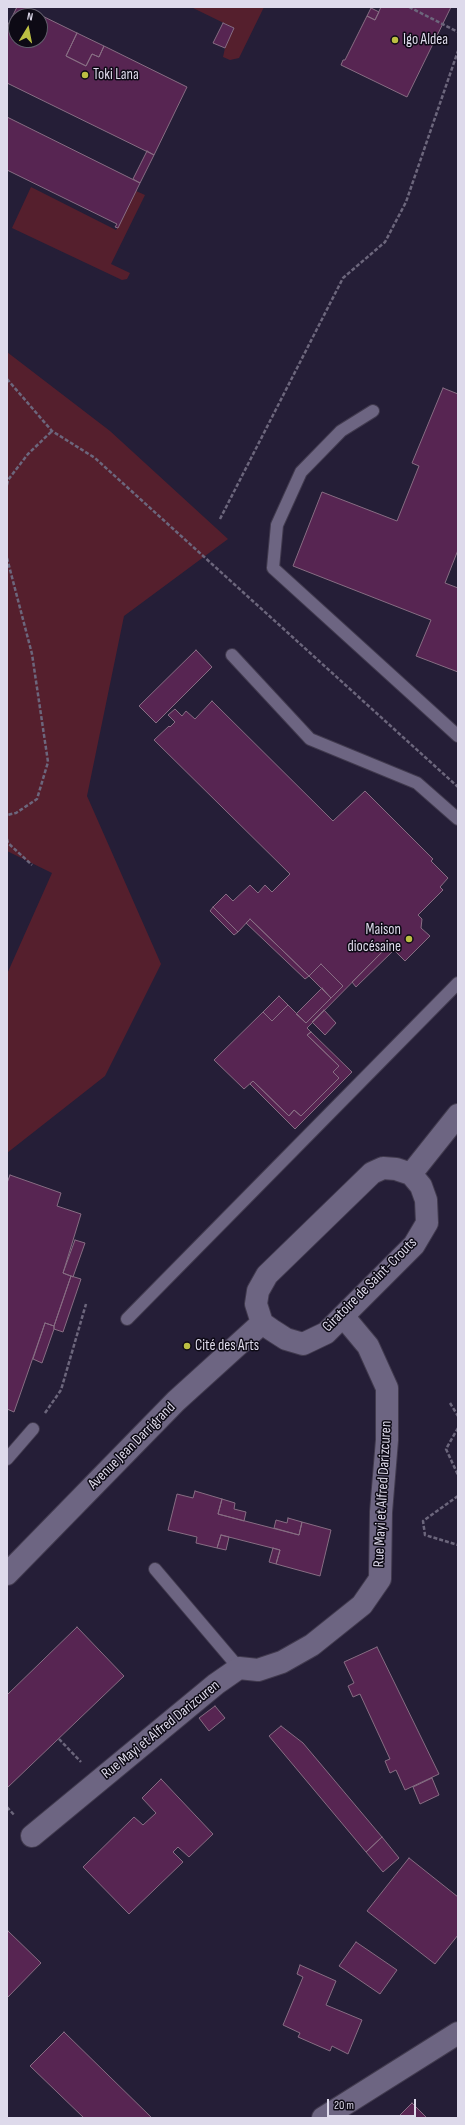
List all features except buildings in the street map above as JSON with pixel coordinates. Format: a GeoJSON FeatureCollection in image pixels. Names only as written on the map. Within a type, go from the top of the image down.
{"type":"FeatureCollection","features":[{"type":"Feature","properties":{"kind":"street"},"geometry":{"type":"LineString","coordinates":[[262,1323],[256,1304],[258,1291],[267,1275],[372,1173],[383,1168],[396,1169],[411,1174],[458,1116]]}},
{"type":"Feature","properties":{"kind":"street","name":"Giratoire de Saint-Crouts"},"geometry":{"type":"LineString","coordinates":[[262,1323],[286,1339],[303,1344],[326,1333],[343,1316],[414,1244],[426,1223],[426,1200],[421,1186],[411,1174]]}},
{"type":"Feature","properties":{"kind":"street","name":"Rue Mayi et Alfred Darizcuren"},"geometry":{"type":"LineString","coordinates":[[32,1836],[216,1684],[239,1668],[258,1670],[282,1662],[312,1645],[362,1605],[380,1579],[382,1512],[387,1440],[386,1388],[368,1346],[343,1316]]}},
{"type":"Feature","properties":{"kind":"street","name":"Avenue Jean Darrigrand"},"geometry":{"type":"LineString","coordinates":[[8,1571],[176,1401],[262,1323]]}},
{"type":"Feature","properties":{"kind":"street"},"geometry":{"type":"LineString","coordinates":[[323,2118],[458,2033]]}},
{"type":"Feature","properties":{"kind":"lane"},"geometry":{"type":"LineString","coordinates":[[373,410],[341,431],[301,472],[276,525],[273,568],[458,736]]}},
{"type":"Feature","properties":{"kind":"lane"},"geometry":{"type":"LineString","coordinates":[[232,655],[310,739],[417,783],[458,819]]}},
{"type":"Feature","properties":{"kind":"lane"},"geometry":{"type":"LineString","coordinates":[[127,1319],[458,983]]}},
{"type":"Feature","properties":{"kind":"lane"},"geometry":{"type":"LineString","coordinates":[[7,1458],[34,1429]]}},
{"type":"Feature","properties":{"kind":"lane"},"geometry":{"type":"LineString","coordinates":[[156,1569],[239,1668]]}},
{"type":"Feature","properties":{"kind":"path"},"geometry":{"type":"LineString","coordinates":[[409,7],[458,32]]}},
{"type":"Feature","properties":{"kind":"path"},"geometry":{"type":"LineString","coordinates":[[220,519],[344,278],[385,242],[406,202],[458,51]]}},
{"type":"Feature","properties":{"kind":"path"},"geometry":{"type":"LineString","coordinates":[[7,380],[52,431],[95,458],[458,787]]}},
{"type":"Feature","properties":{"kind":"path"},"geometry":{"type":"LineString","coordinates":[[7,485],[8,480],[28,454],[52,431]]}},
{"type":"Feature","properties":{"kind":"path"},"geometry":{"type":"LineString","coordinates":[[7,558],[32,654],[48,762],[37,799],[16,813],[7,815]]}},
{"type":"Feature","properties":{"kind":"path"},"geometry":{"type":"LineString","coordinates":[[7,839],[8,843],[32,865]]}},
{"type":"Feature","properties":{"kind":"path"},"geometry":{"type":"LineString","coordinates":[[34,1429],[61,1390],[86,1304]]}},
{"type":"Feature","properties":{"kind":"path"},"geometry":{"type":"LineString","coordinates":[[450,1403],[458,1416]]}},
{"type":"Feature","properties":{"kind":"path"},"geometry":{"type":"LineString","coordinates":[[458,1428],[446,1450],[458,1475]]}},
{"type":"Feature","properties":{"kind":"path"},"geometry":{"type":"LineString","coordinates":[[458,1496],[423,1520],[425,1535],[458,1545]]}},
{"type":"Feature","properties":{"kind":"shaded area"},"geometry":{"type":"Polygon","coordinates":[[[191,7],[264,7],[239,58],[230,60],[223,57],[225,48],[234,28],[191,7]]]}},
{"type":"Feature","properties":{"kind":"shaded area"},"geometry":{"type":"Polygon","coordinates":[[[31,187],[116,230],[136,191],[145,195],[111,264],[130,273],[127,279],[122,280],[12,228],[31,187]]]}},
{"type":"Feature","properties":{"kind":"shaded area"},"geometry":{"type":"Polygon","coordinates":[[[7,352],[110,431],[228,539],[124,616],[87,796],[161,964],[105,1076],[7,1153],[7,974],[52,873],[7,851],[7,352]]]}},
{"type":"Feature","properties":{"kind":"place","name":"Igo Aldea"},"geometry":{"type":"Point","coordinates":[395,40]}},
{"type":"Feature","properties":{"kind":"place","name":"Toki Lana"},"geometry":{"type":"Point","coordinates":[85,75]}},
{"type":"Feature","properties":{"kind":"place","name":"Maison diocésaine"},"geometry":{"type":"Point","coordinates":[409,939]}},
{"type":"Feature","properties":{"kind":"place","name":"Cité des Arts"},"geometry":{"type":"Point","coordinates":[187,1346]}}]}
